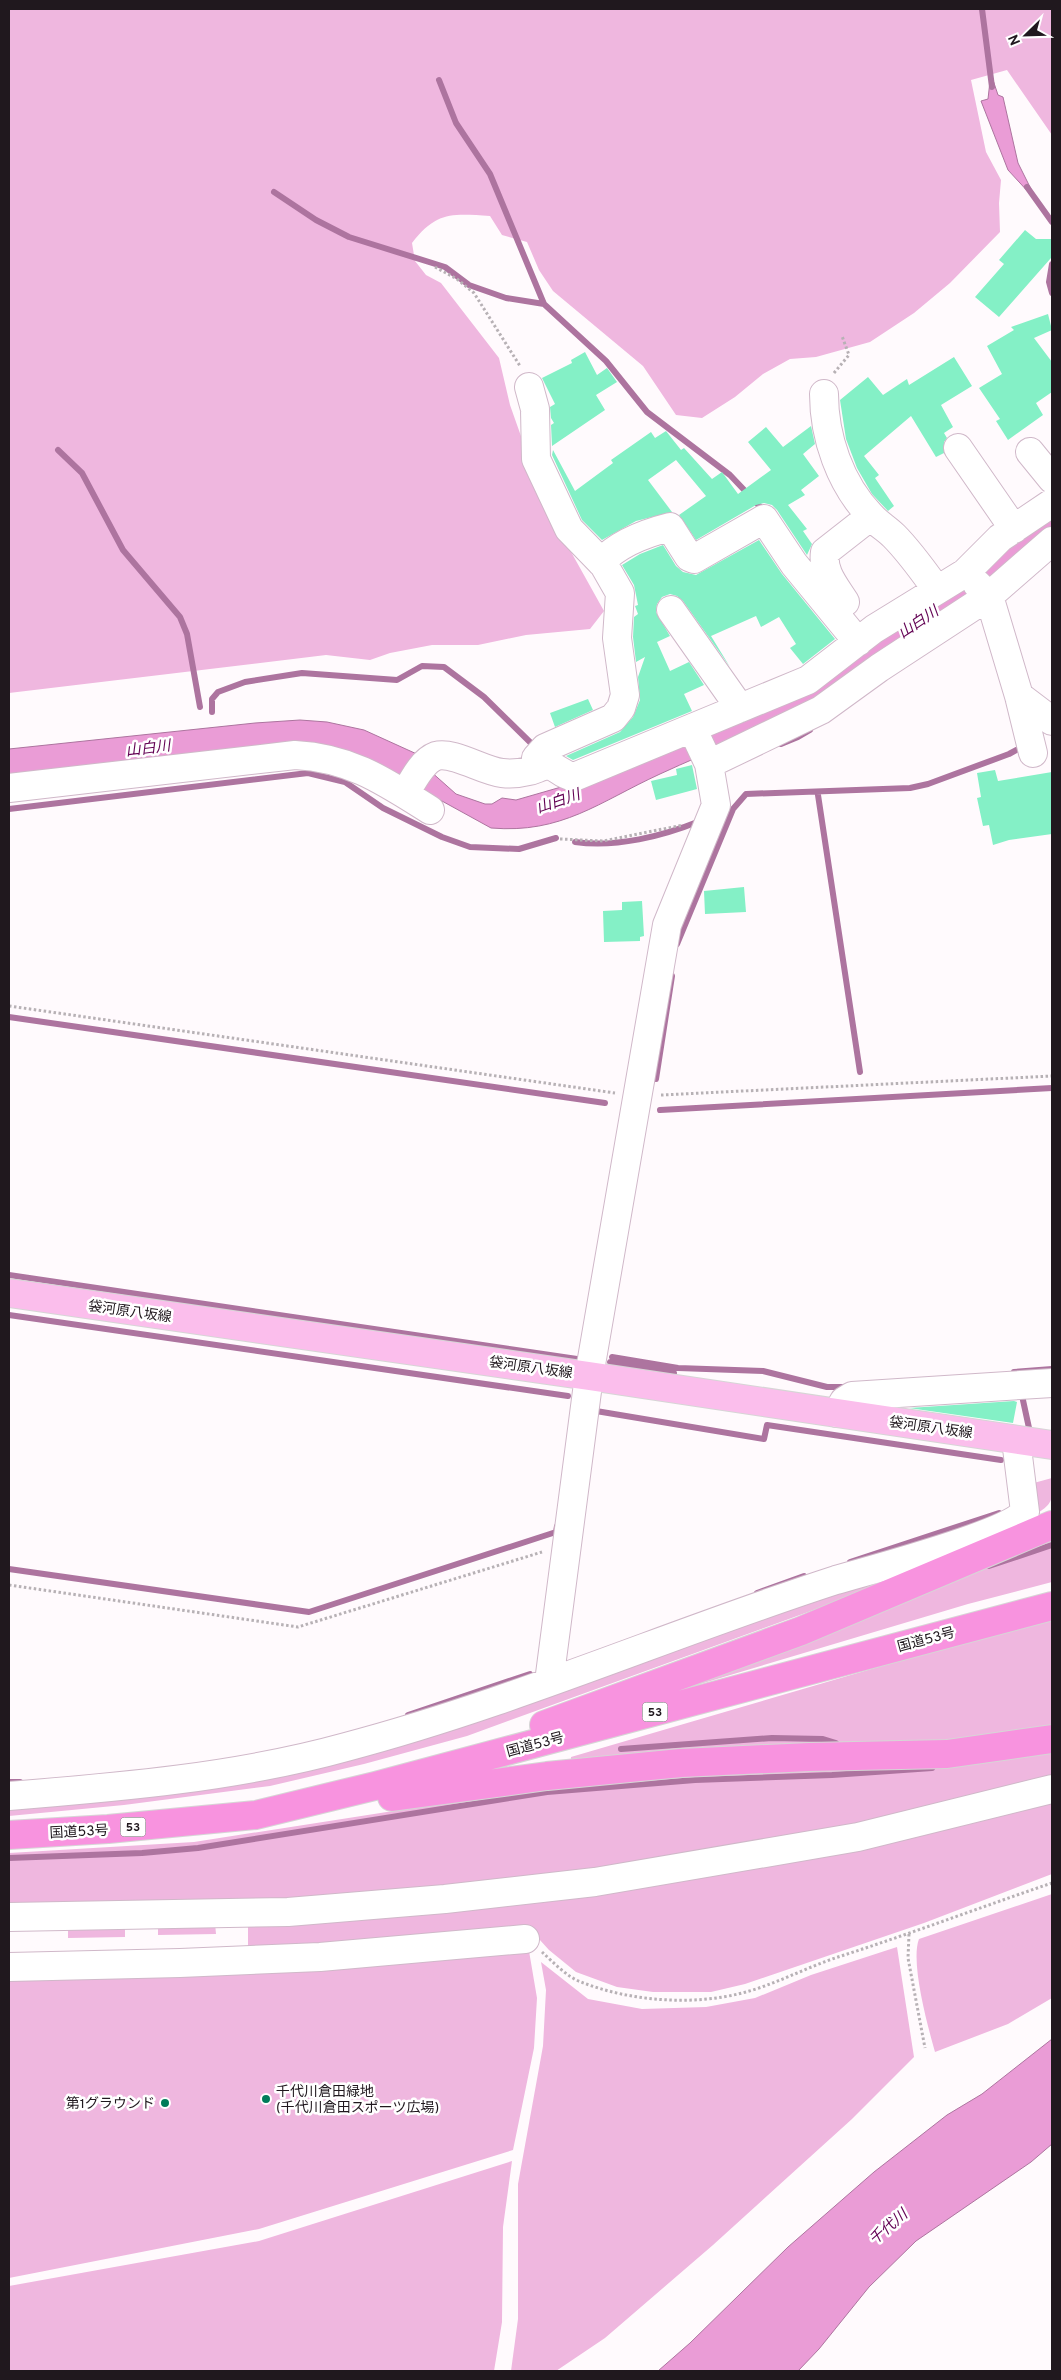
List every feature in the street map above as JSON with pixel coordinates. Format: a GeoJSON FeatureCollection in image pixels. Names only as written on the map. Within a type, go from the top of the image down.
{"type":"FeatureCollection","features":[{"type":"Feature","properties":{"kind":"highway"},"geometry":{"type":"LineString","coordinates":[[375,1786],[801,1631],[1052,1525]]}},
{"type":"Feature","properties":{"kind":"highway","name":"国道53号"},"geometry":{"type":"LineString","coordinates":[[9,1835],[108,1829],[256,1815],[375,1786],[1052,1606]]}},
{"type":"Feature","properties":{"kind":"highway"},"geometry":{"type":"LineString","coordinates":[[256,1815],[547,1776],[681,1763],[809,1757],[947,1754],[1052,1739]]}},
{"type":"Feature","properties":{"kind":"main road","name":"袋河原八坂線"},"geometry":{"type":"LineString","coordinates":[[9,1293],[589,1376],[1052,1445]]}},
{"type":"Feature","properties":{"kind":"street"},"geometry":{"type":"LineString","coordinates":[[529,387],[536,416],[536,459],[569,529],[601,562],[620,593],[617,638],[625,695],[621,708],[613,718],[544,748],[536,758],[535,769]]}},
{"type":"Feature","properties":{"kind":"street"},"geometry":{"type":"LineString","coordinates":[[824,394],[824,413],[841,470],[871,516],[894,536],[938,590]]}},
{"type":"Feature","properties":{"kind":"street"},"geometry":{"type":"LineString","coordinates":[[958,448],[1014,529]]}},
{"type":"Feature","properties":{"kind":"street"},"geometry":{"type":"LineString","coordinates":[[1030,452],[1052,479]]}},
{"type":"Feature","properties":{"kind":"street"},"geometry":{"type":"LineString","coordinates":[[405,794],[429,759],[438,756],[454,757],[503,774],[550,766],[562,775],[574,777],[808,680],[863,637],[965,573],[1000,538],[1052,503]]}},
{"type":"Feature","properties":{"kind":"street"},"geometry":{"type":"LineString","coordinates":[[863,637],[827,575],[824,562],[825,552],[871,516]]}},
{"type":"Feature","properties":{"kind":"street"},"geometry":{"type":"LineString","coordinates":[[601,562],[625,544],[670,527],[689,557],[694,559],[764,519],[794,564],[863,637]]}},
{"type":"Feature","properties":{"kind":"street"},"geometry":{"type":"LineString","coordinates":[[709,764],[821,710],[879,668],[989,596],[1052,541]]}},
{"type":"Feature","properties":{"kind":"street"},"geometry":{"type":"LineString","coordinates":[[965,573],[989,596],[1019,696],[1033,753]]}},
{"type":"Feature","properties":{"kind":"street"},"geometry":{"type":"LineString","coordinates":[[671,610],[740,708]]}},
{"type":"Feature","properties":{"kind":"street"},"geometry":{"type":"LineString","coordinates":[[1019,696],[1052,721]]}},
{"type":"Feature","properties":{"kind":"street"},"geometry":{"type":"LineString","coordinates":[[549,1682],[589,1376],[667,925],[716,805],[709,764],[692,728]]}},
{"type":"Feature","properties":{"kind":"street"},"geometry":{"type":"LineString","coordinates":[[9,788],[295,755],[318,756],[361,768],[430,810]]}},
{"type":"Feature","properties":{"kind":"street"},"geometry":{"type":"LineString","coordinates":[[837,1414],[844,1402],[852,1396],[1052,1383]]}},
{"type":"Feature","properties":{"kind":"street"},"geometry":{"type":"LineString","coordinates":[[9,1796],[118,1788],[236,1770],[343,1748],[424,1726],[696,1628],[968,1539],[1019,1519],[1026,1512],[1016,1440]]}},
{"type":"Feature","properties":{"kind":"street"},"geometry":{"type":"LineString","coordinates":[[9,1917],[288,1912],[445,1899],[595,1882],[858,1837],[1052,1790]]}},
{"type":"Feature","properties":{"kind":"street"},"geometry":{"type":"LineString","coordinates":[[9,1966],[180,1963],[320,1957],[525,1939]]}},
{"type":"Feature","properties":{"kind":"path"},"geometry":{"type":"LineString","coordinates":[[435,267],[474,293],[515,359],[529,387]]}},
{"type":"Feature","properties":{"kind":"path"},"geometry":{"type":"LineString","coordinates":[[824,394],[827,384],[849,355],[842,336]]}},
{"type":"Feature","properties":{"kind":"path"},"geometry":{"type":"LineString","coordinates":[[560,839],[603,841],[656,832],[688,822]]}},
{"type":"Feature","properties":{"kind":"path"},"geometry":{"type":"LineString","coordinates":[[9,1006],[637,1096],[1052,1076]]}},
{"type":"Feature","properties":{"kind":"path"},"geometry":{"type":"LineString","coordinates":[[9,1585],[298,1626],[566,1545]]}},
{"type":"Feature","properties":{"kind":"path"},"geometry":{"type":"LineString","coordinates":[[525,1939],[579,1982],[620,1993],[656,1998],[697,1999],[742,1993],[816,1964],[909,1934],[1052,1882]]}},
{"type":"Feature","properties":{"kind":"path"},"geometry":{"type":"LineString","coordinates":[[909,1934],[908,1958],[925,2048]]}},
{"type":"Feature","properties":{"kind":"shaded area"},"geometry":{"type":"Polygon","coordinates":[[[9,9],[1052,9],[1052,135],[1007,70],[971,80],[986,152],[1001,180],[999,203],[1000,232],[950,283],[914,313],[870,342],[816,357],[790,359],[763,374],[735,397],[702,418],[676,415],[643,366],[553,291],[539,270],[527,242],[502,235],[490,216],[455,215],[446,217],[429,225],[421,233],[412,243],[415,261],[426,275],[441,283],[499,358],[510,405],[546,507],[604,611],[590,629],[526,635],[478,645],[432,645],[390,653],[370,660],[326,655],[9,693],[9,9]]]}},
{"type":"Feature","properties":{"kind":"shaded area"},"geometry":{"type":"Polygon","coordinates":[[[1052,1478],[1051,1499],[1047,1507],[1036,1514],[1030,1484],[1052,1478]]]}},
{"type":"Feature","properties":{"kind":"shaded area"},"geometry":{"type":"Polygon","coordinates":[[[1052,1535],[1052,1582],[968,1604],[680,1690],[1052,1535]]]}},
{"type":"Feature","properties":{"kind":"shaded area"},"geometry":{"type":"Polygon","coordinates":[[[936,1559],[833,1603],[467,1736],[364,1764],[270,1786],[124,1805],[9,1816],[9,1803],[174,1788],[936,1559]]]}},
{"type":"Feature","properties":{"kind":"shaded area"},"geometry":{"type":"Polygon","coordinates":[[[1052,1616],[1052,1728],[982,1739],[571,1762],[571,1757],[1052,1616]]]}},
{"type":"Feature","properties":{"kind":"shaded area"},"geometry":{"type":"Polygon","coordinates":[[[1052,1751],[1052,1782],[973,1802],[647,1863],[319,1901],[9,1908],[9,1853],[194,1842],[578,1782],[1052,1751]]]}},
{"type":"Feature","properties":{"kind":"shaded area"},"geometry":{"type":"Polygon","coordinates":[[[1052,1800],[1052,1874],[924,1923],[745,1984],[711,1992],[653,1992],[617,1987],[576,1972],[549,1950],[529,1928],[248,1950],[248,1922],[1052,1800]]]}},
{"type":"Feature","properties":{"kind":"shaded area"},"geometry":{"type":"Polygon","coordinates":[[[1052,1894],[1052,1998],[1008,2024],[935,2052],[924,2011],[918,1978],[917,1949],[919,1939],[1052,1894]]]}},
{"type":"Feature","properties":{"kind":"shaded area"},"geometry":{"type":"Polygon","coordinates":[[[215,1923],[216,1934],[158,1935],[158,1924],[215,1923]]]}},
{"type":"Feature","properties":{"kind":"shaded area"},"geometry":{"type":"Polygon","coordinates":[[[125,1925],[125,1937],[68,1938],[68,1926],[125,1925]]]}},
{"type":"Feature","properties":{"kind":"shaded area"},"geometry":{"type":"Polygon","coordinates":[[[897,1947],[914,2057],[852,2119],[713,2245],[605,2338],[556,2371],[511,2371],[518,2319],[518,2184],[543,2046],[546,1990],[541,1962],[588,1999],[642,2009],[706,2007],[755,1998],[811,1975],[897,1947]]]}},
{"type":"Feature","properties":{"kind":"shaded area","name":"千代川倉田緑地 (千代川倉田スポーツ広場)"},"geometry":{"type":"Polygon","coordinates":[[[529,1951],[537,1998],[534,2048],[513,2150],[259,2229],[9,2278],[9,1976],[529,1951]]]}},
{"type":"Feature","properties":{"kind":"shaded area"},"geometry":{"type":"Polygon","coordinates":[[[512,2161],[503,2227],[502,2322],[494,2371],[9,2371],[9,2286],[259,2241],[512,2161]]]}},
{"type":"Feature","properties":{"kind":"water"},"geometry":{"type":"Polygon","coordinates":[[[993,80],[998,95],[1003,97],[1018,163],[1033,193],[1031,195],[1008,170],[981,101],[988,99],[990,81],[993,80]]]}},
{"type":"Feature","properties":{"kind":"water","name":"山白川"},"geometry":{"type":"Polygon","coordinates":[[[1052,509],[1052,531],[975,591],[837,689],[779,721],[660,774],[579,814],[560,821],[516,829],[491,828],[362,757],[9,779],[9,749],[300,720],[327,722],[364,730],[419,755],[429,770],[456,794],[485,804],[492,804],[502,798],[516,800],[582,781],[766,706],[1052,509]]]}},
{"type":"Feature","properties":{"kind":"water","name":"千代川"},"geometry":{"type":"Polygon","coordinates":[[[1052,2039],[1052,2144],[1031,2162],[916,2241],[869,2287],[819,2349],[798,2371],[658,2371],[690,2343],[788,2247],[874,2172],[947,2115],[982,2094],[1052,2039]]]}},
{"type":"Feature","properties":{"kind":"building"},"geometry":{"type":"Polygon","coordinates":[[[1025,230],[1036,239],[1051,239],[1051,258],[999,317],[975,297],[1004,264],[999,260],[1025,230]]]}},
{"type":"Feature","properties":{"kind":"building"},"geometry":{"type":"Polygon","coordinates":[[[1048,314],[1052,330],[1034,338],[1052,362],[1052,392],[1036,403],[1043,415],[1008,440],[996,421],[1000,419],[979,388],[1002,374],[987,346],[1014,330],[1011,327],[1048,314]]]}},
{"type":"Feature","properties":{"kind":"building"},"geometry":{"type":"Polygon","coordinates":[[[585,352],[597,375],[607,368],[617,382],[596,395],[605,410],[552,446],[551,425],[554,423],[551,418],[550,407],[555,404],[542,378],[572,363],[571,360],[585,352]]]}},
{"type":"Feature","properties":{"kind":"building"},"geometry":{"type":"Polygon","coordinates":[[[954,357],[972,386],[941,405],[953,427],[944,433],[947,438],[944,442],[944,453],[936,457],[911,416],[864,456],[879,475],[875,478],[894,506],[888,511],[872,494],[857,468],[846,439],[840,400],[868,377],[883,395],[907,379],[909,385],[954,357]]]}},
{"type":"Feature","properties":{"kind":"building"},"geometry":{"type":"Polygon","coordinates":[[[811,426],[815,444],[803,454],[819,476],[801,490],[805,495],[788,505],[807,529],[803,531],[812,544],[807,555],[777,510],[772,505],[764,503],[756,505],[696,540],[679,515],[706,496],[676,460],[648,480],[672,512],[636,521],[602,540],[582,520],[552,455],[553,450],[575,491],[613,463],[611,460],[651,432],[655,438],[666,431],[681,450],[684,448],[712,479],[722,472],[738,494],[771,470],[748,442],[766,427],[783,447],[811,426]]]}},
{"type":"Feature","properties":{"kind":"building"},"geometry":{"type":"Polygon","coordinates":[[[759,540],[782,574],[835,639],[803,664],[790,648],[796,644],[779,617],[761,627],[756,616],[711,636],[730,667],[683,601],[677,596],[670,594],[662,597],[657,604],[656,612],[670,636],[657,642],[670,671],[689,662],[704,685],[684,694],[692,711],[573,760],[566,756],[620,732],[633,717],[640,700],[638,677],[645,657],[636,662],[633,637],[634,617],[638,614],[635,606],[638,605],[634,585],[622,565],[640,554],[663,545],[676,566],[683,572],[696,575],[759,540]]]}},
{"type":"Feature","properties":{"kind":"building"},"geometry":{"type":"Polygon","coordinates":[[[588,699],[593,710],[555,727],[550,713],[588,699]]]}},
{"type":"Feature","properties":{"kind":"building"},"geometry":{"type":"Polygon","coordinates":[[[692,765],[697,789],[656,800],[651,781],[677,775],[676,769],[692,765]]]}},
{"type":"Feature","properties":{"kind":"building"},"geometry":{"type":"Polygon","coordinates":[[[995,770],[998,781],[1052,772],[1052,834],[1009,840],[993,845],[989,825],[983,826],[977,798],[981,797],[977,773],[995,770]]]}},
{"type":"Feature","properties":{"kind":"building"},"geometry":{"type":"Polygon","coordinates":[[[744,887],[746,912],[705,914],[704,891],[744,887]]]}},
{"type":"Feature","properties":{"kind":"building"},"geometry":{"type":"Polygon","coordinates":[[[642,901],[644,936],[640,937],[640,941],[604,942],[603,911],[622,910],[622,902],[642,901]]]}},
{"type":"Feature","properties":{"kind":"building"},"geometry":{"type":"Polygon","coordinates":[[[1017,1402],[1013,1423],[909,1408],[1017,1402]]]}},
{"type":"Feature","properties":{"kind":"waterway"},"geometry":{"type":"LineString","coordinates":[[982,9],[992,87]]}},
{"type":"Feature","properties":{"kind":"waterway"},"geometry":{"type":"LineString","coordinates":[[439,80],[456,123],[490,174],[544,304],[606,361],[647,412],[730,475],[765,512]]}},
{"type":"Feature","properties":{"kind":"waterway"},"geometry":{"type":"LineString","coordinates":[[1027,187],[1052,222]]}},
{"type":"Feature","properties":{"kind":"waterway"},"geometry":{"type":"LineString","coordinates":[[274,192],[316,220],[349,237],[445,267],[469,285],[506,298],[544,304]]}},
{"type":"Feature","properties":{"kind":"waterway"},"geometry":{"type":"LineString","coordinates":[[1052,264],[1049,282],[1052,293]]}},
{"type":"Feature","properties":{"kind":"waterway"},"geometry":{"type":"LineString","coordinates":[[58,450],[82,473],[123,550],[180,617],[187,634],[200,707]]}},
{"type":"Feature","properties":{"kind":"waterway"},"geometry":{"type":"LineString","coordinates":[[212,712],[212,699],[218,692],[245,682],[302,673],[397,680],[422,666],[444,667],[484,697],[535,747]]}},
{"type":"Feature","properties":{"kind":"waterway"},"geometry":{"type":"LineString","coordinates":[[781,744],[810,730]]}},
{"type":"Feature","properties":{"kind":"waterway"},"geometry":{"type":"LineString","coordinates":[[677,944],[733,809],[746,794],[910,788],[928,784],[1009,754],[1020,748],[1021,743]]}},
{"type":"Feature","properties":{"kind":"waterway"},"geometry":{"type":"LineString","coordinates":[[9,809],[308,773],[345,782],[383,808],[442,837],[470,847],[519,849],[556,838]]}},
{"type":"Feature","properties":{"kind":"waterway"},"geometry":{"type":"LineString","coordinates":[[818,795],[860,1072]]}},
{"type":"Feature","properties":{"kind":"waterway"},"geometry":{"type":"LineString","coordinates":[[575,842],[623,842],[655,836],[700,821]]}},
{"type":"Feature","properties":{"kind":"waterway"},"geometry":{"type":"LineString","coordinates":[[656,1079],[672,976]]}},
{"type":"Feature","properties":{"kind":"waterway"},"geometry":{"type":"LineString","coordinates":[[9,1017],[605,1103]]}},
{"type":"Feature","properties":{"kind":"waterway"},"geometry":{"type":"LineString","coordinates":[[660,1110],[1052,1088]]}},
{"type":"Feature","properties":{"kind":"waterway"},"geometry":{"type":"LineString","coordinates":[[9,1275],[577,1359]]}},
{"type":"Feature","properties":{"kind":"waterway"},"geometry":{"type":"LineString","coordinates":[[9,1315],[568,1396]]}},
{"type":"Feature","properties":{"kind":"waterway"},"geometry":{"type":"LineString","coordinates":[[612,1357],[678,1368],[763,1371],[827,1387],[849,1387]]}},
{"type":"Feature","properties":{"kind":"waterway"},"geometry":{"type":"LineString","coordinates":[[610,1362],[674,1373]]}},
{"type":"Feature","properties":{"kind":"waterway"},"geometry":{"type":"LineString","coordinates":[[1014,1372],[1052,1369]]}},
{"type":"Feature","properties":{"kind":"waterway"},"geometry":{"type":"LineString","coordinates":[[1021,1391],[1029,1428]]}},
{"type":"Feature","properties":{"kind":"waterway"},"geometry":{"type":"LineString","coordinates":[[596,1411],[764,1439],[767,1425],[1001,1460]]}},
{"type":"Feature","properties":{"kind":"waterway"},"geometry":{"type":"LineString","coordinates":[[850,1562],[999,1513]]}},
{"type":"Feature","properties":{"kind":"waterway"},"geometry":{"type":"LineString","coordinates":[[9,1569],[309,1612],[556,1532],[557,1526]]}},
{"type":"Feature","properties":{"kind":"waterway"},"geometry":{"type":"LineString","coordinates":[[989,1566],[1052,1545]]}},
{"type":"Feature","properties":{"kind":"waterway"},"geometry":{"type":"LineString","coordinates":[[757,1593],[804,1576]]}},
{"type":"Feature","properties":{"kind":"waterway"},"geometry":{"type":"LineString","coordinates":[[408,1715],[530,1674]]}},
{"type":"Feature","properties":{"kind":"waterway"},"geometry":{"type":"LineString","coordinates":[[621,1749],[772,1738],[823,1739],[836,1743]]}},
{"type":"Feature","properties":{"kind":"waterway"},"geometry":{"type":"LineString","coordinates":[[9,1858],[142,1853],[198,1848],[547,1792],[695,1780],[832,1775],[932,1768]]}},
{"type":"Feature","properties":{"kind":"waterway"},"geometry":{"type":"LineString","coordinates":[[9,1782],[20,1782]]}},
{"type":"Feature","properties":{"kind":"place","name":"千代川倉田緑地 (千代川倉田スポーツ広場)"},"geometry":{"type":"Point","coordinates":[266,2099]}},
{"type":"Feature","properties":{"kind":"place","name":"第1グラウンド"},"geometry":{"type":"Point","coordinates":[165,2103]}}]}
